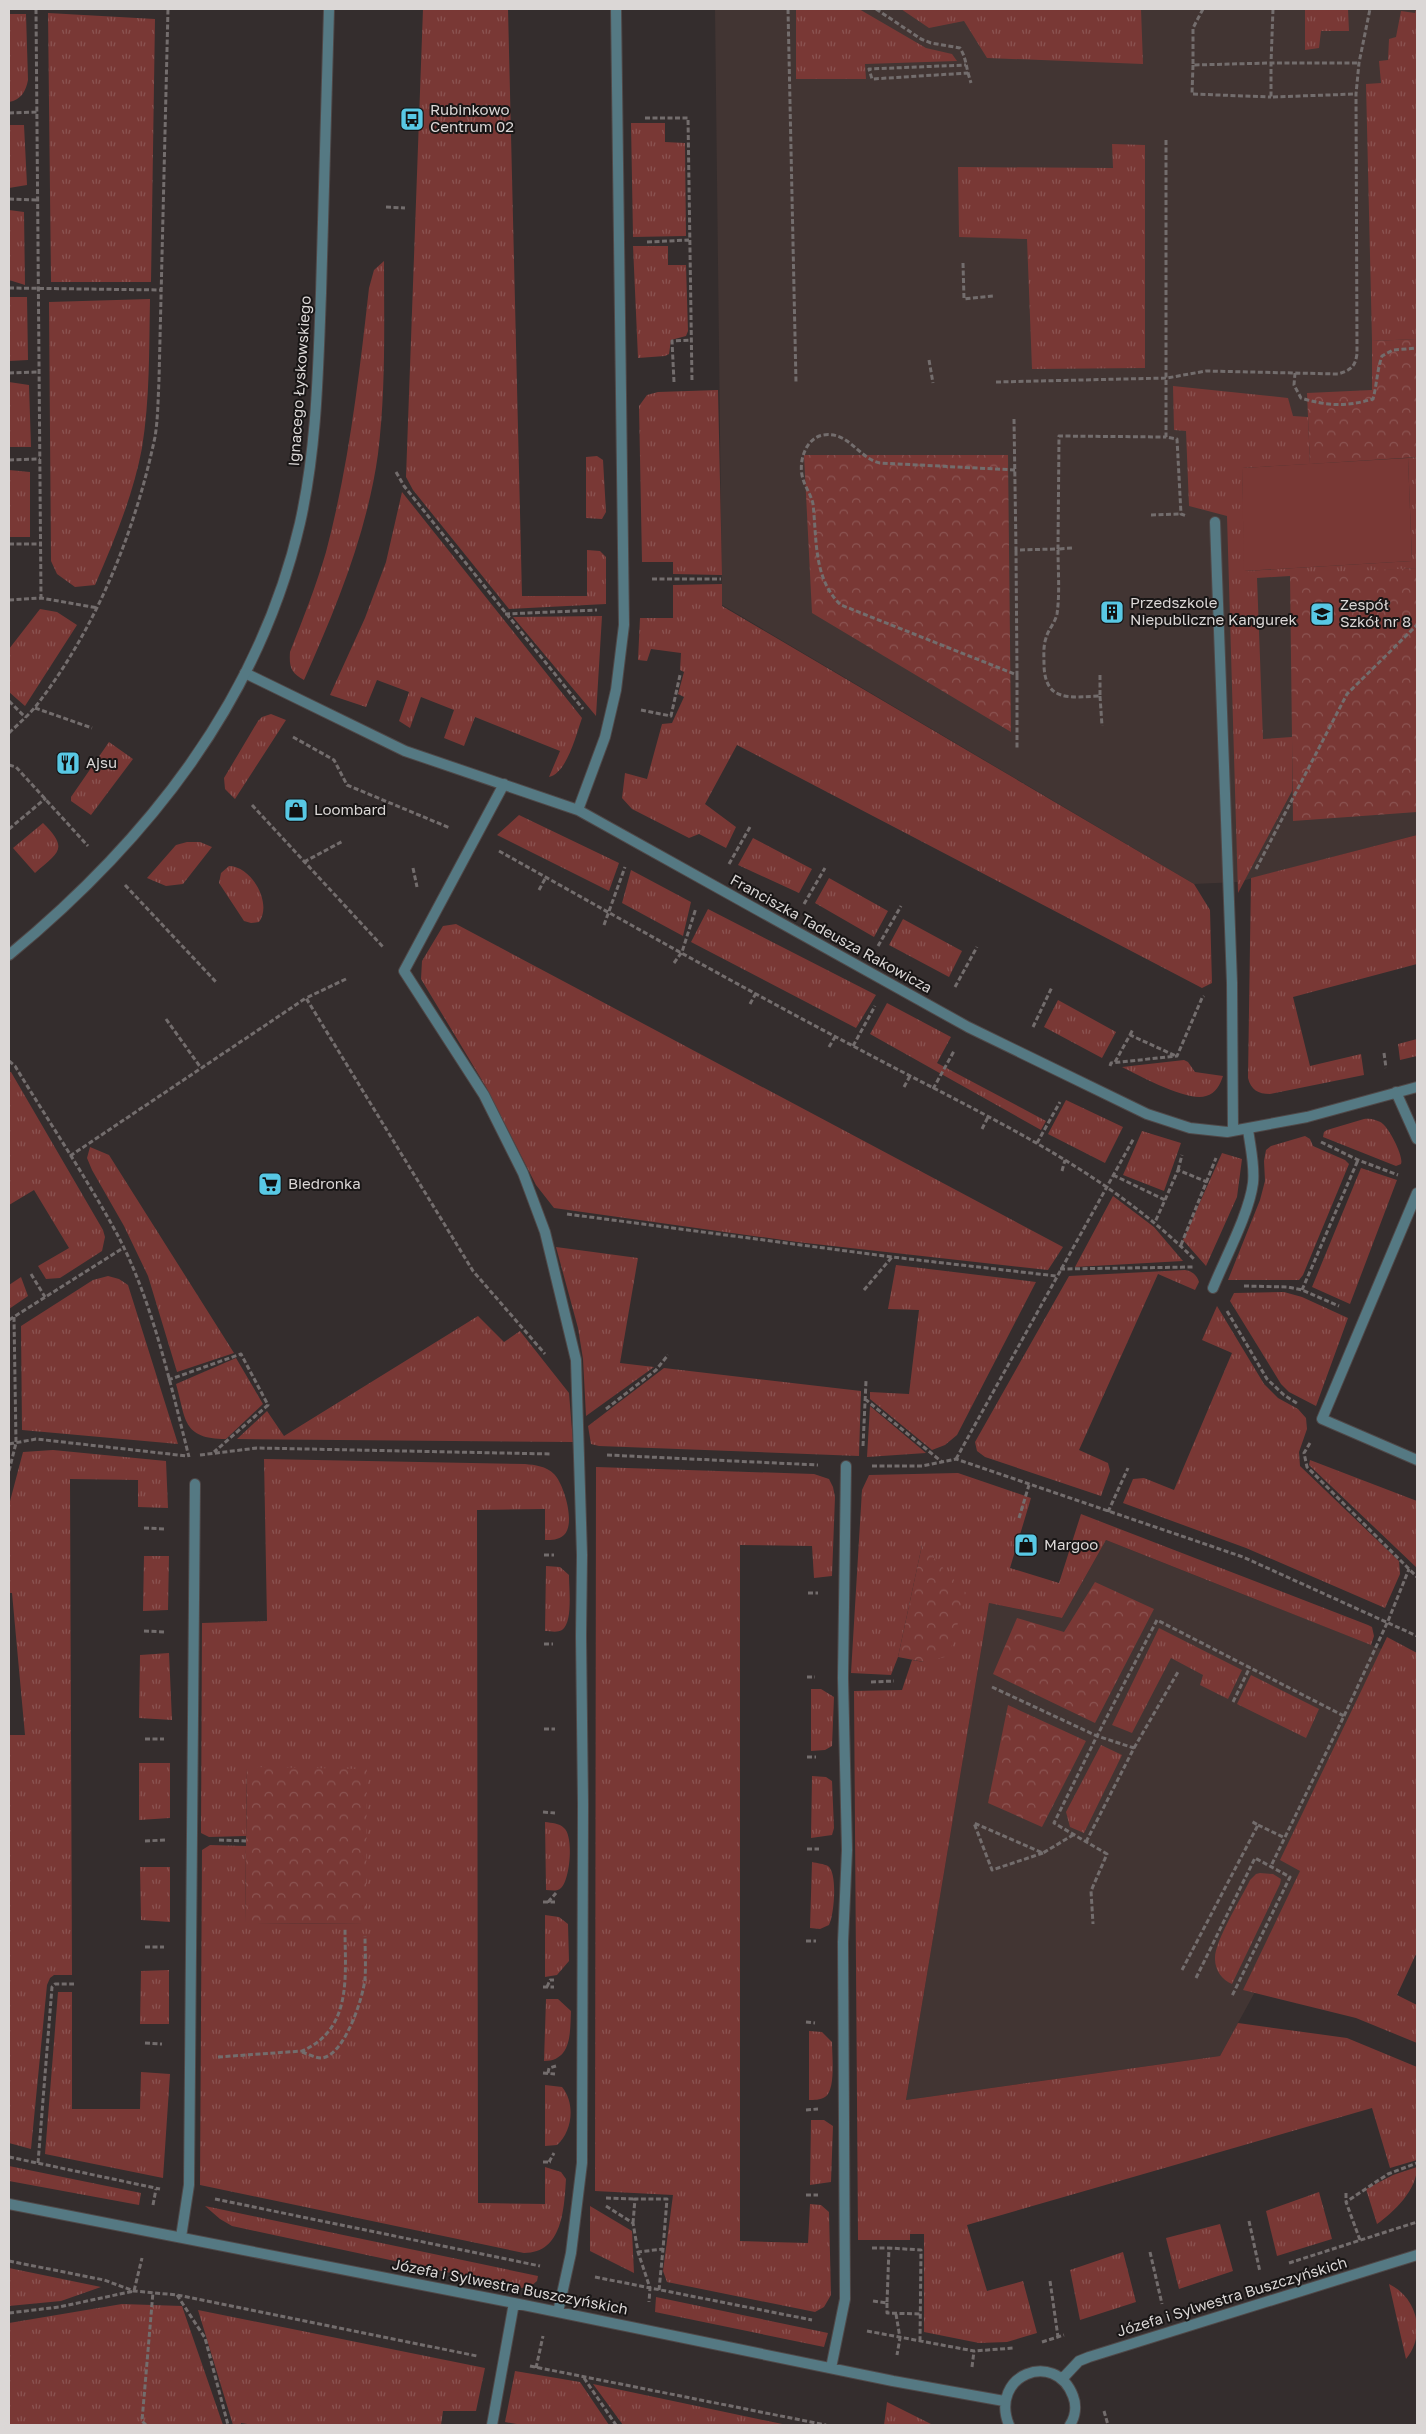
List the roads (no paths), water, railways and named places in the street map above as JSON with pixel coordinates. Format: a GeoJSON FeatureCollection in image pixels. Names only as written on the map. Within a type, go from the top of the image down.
{"type":"FeatureCollection","features":[{"type":"Feature","properties":{"kind":"street","name":"Ignacego Łyskowskiego"},"geometry":{"type":"LineString","coordinates":[[9,956],[106,866],[180,780],[215,730],[246,674],[281,591],[300,524],[310,472],[317,399],[329,9]]}},
{"type":"Feature","properties":{"kind":"street"},"geometry":{"type":"LineString","coordinates":[[578,810],[605,737],[613,706],[625,609],[616,9]]}},
{"type":"Feature","properties":{"kind":"street"},"geometry":{"type":"LineString","coordinates":[[1215,522],[1232,983],[1230,1131]]}},
{"type":"Feature","properties":{"kind":"street","name":"Franciszka Tadeusza Rakowicza"},"geometry":{"type":"LineString","coordinates":[[246,674],[405,751],[578,810],[968,1027],[1147,1114],[1190,1128],[1230,1131],[1307,1117],[1417,1086]]}},
{"type":"Feature","properties":{"kind":"street"},"geometry":{"type":"LineString","coordinates":[[504,784],[404,971],[484,1095],[523,1173],[537,1210],[572,1338],[576,1360],[582,1555],[582,2162],[571,2253],[565,2271],[558,2312]]}},
{"type":"Feature","properties":{"kind":"street"},"geometry":{"type":"LineString","coordinates":[[1396,1092],[1417,1139]]}},
{"type":"Feature","properties":{"kind":"street"},"geometry":{"type":"LineString","coordinates":[[1213,1288],[1250,1198],[1253,1172],[1248,1129]]}},
{"type":"Feature","properties":{"kind":"street"},"geometry":{"type":"LineString","coordinates":[[1417,1193],[1322,1419],[1417,1460]]}},
{"type":"Feature","properties":{"kind":"street"},"geometry":{"type":"LineString","coordinates":[[832,2368],[845,2299],[843,1942],[847,1850],[843,1678],[846,1466]]}},
{"type":"Feature","properties":{"kind":"street"},"geometry":{"type":"LineString","coordinates":[[182,2237],[188,2194],[195,1484]]}},
{"type":"Feature","properties":{"kind":"street","name":"Józefa i Sylwestra Buszczyńskich"},"geometry":{"type":"LineString","coordinates":[[9,2204],[514,2303],[893,2381],[1004,2401]]}},
{"type":"Feature","properties":{"kind":"street","name":"Józefa i Sylwestra Buszczyńskich"},"geometry":{"type":"LineString","coordinates":[[1062,2379],[1079,2361],[1089,2357],[1417,2255]]}},
{"type":"Feature","properties":{"kind":"street"},"geometry":{"type":"LineString","coordinates":[[492,2425],[514,2303]]}},
{"type":"Feature","properties":{"kind":"street"},"geometry":{"type":"LineString","coordinates":[[1009,2425],[1005,2414],[1004,2401],[1009,2390],[1016,2380],[1027,2374],[1039,2371],[1051,2373],[1062,2379],[1070,2388],[1075,2409],[1070,2425]]}},
{"type":"Feature","properties":{"kind":"place","name":"Rubinkowo Centrum 02"},"geometry":{"type":"Point","coordinates":[412,119]}},
{"type":"Feature","properties":{"kind":"place","name":"Przedszkole Niepubliczne Kangurek"},"geometry":{"type":"Point","coordinates":[1112,612]}},
{"type":"Feature","properties":{"kind":"place","name":"Zespół Szkół nr 8"},"geometry":{"type":"Point","coordinates":[1322,614]}},
{"type":"Feature","properties":{"kind":"place","name":"Ajsu"},"geometry":{"type":"Point","coordinates":[68,763]}},
{"type":"Feature","properties":{"kind":"place","name":"Loombard"},"geometry":{"type":"Point","coordinates":[296,810]}},
{"type":"Feature","properties":{"kind":"place","name":"Biedronka"},"geometry":{"type":"Point","coordinates":[270,1184]}},
{"type":"Feature","properties":{"kind":"place","name":"Margoo"},"geometry":{"type":"Point","coordinates":[1026,1545]}}]}
